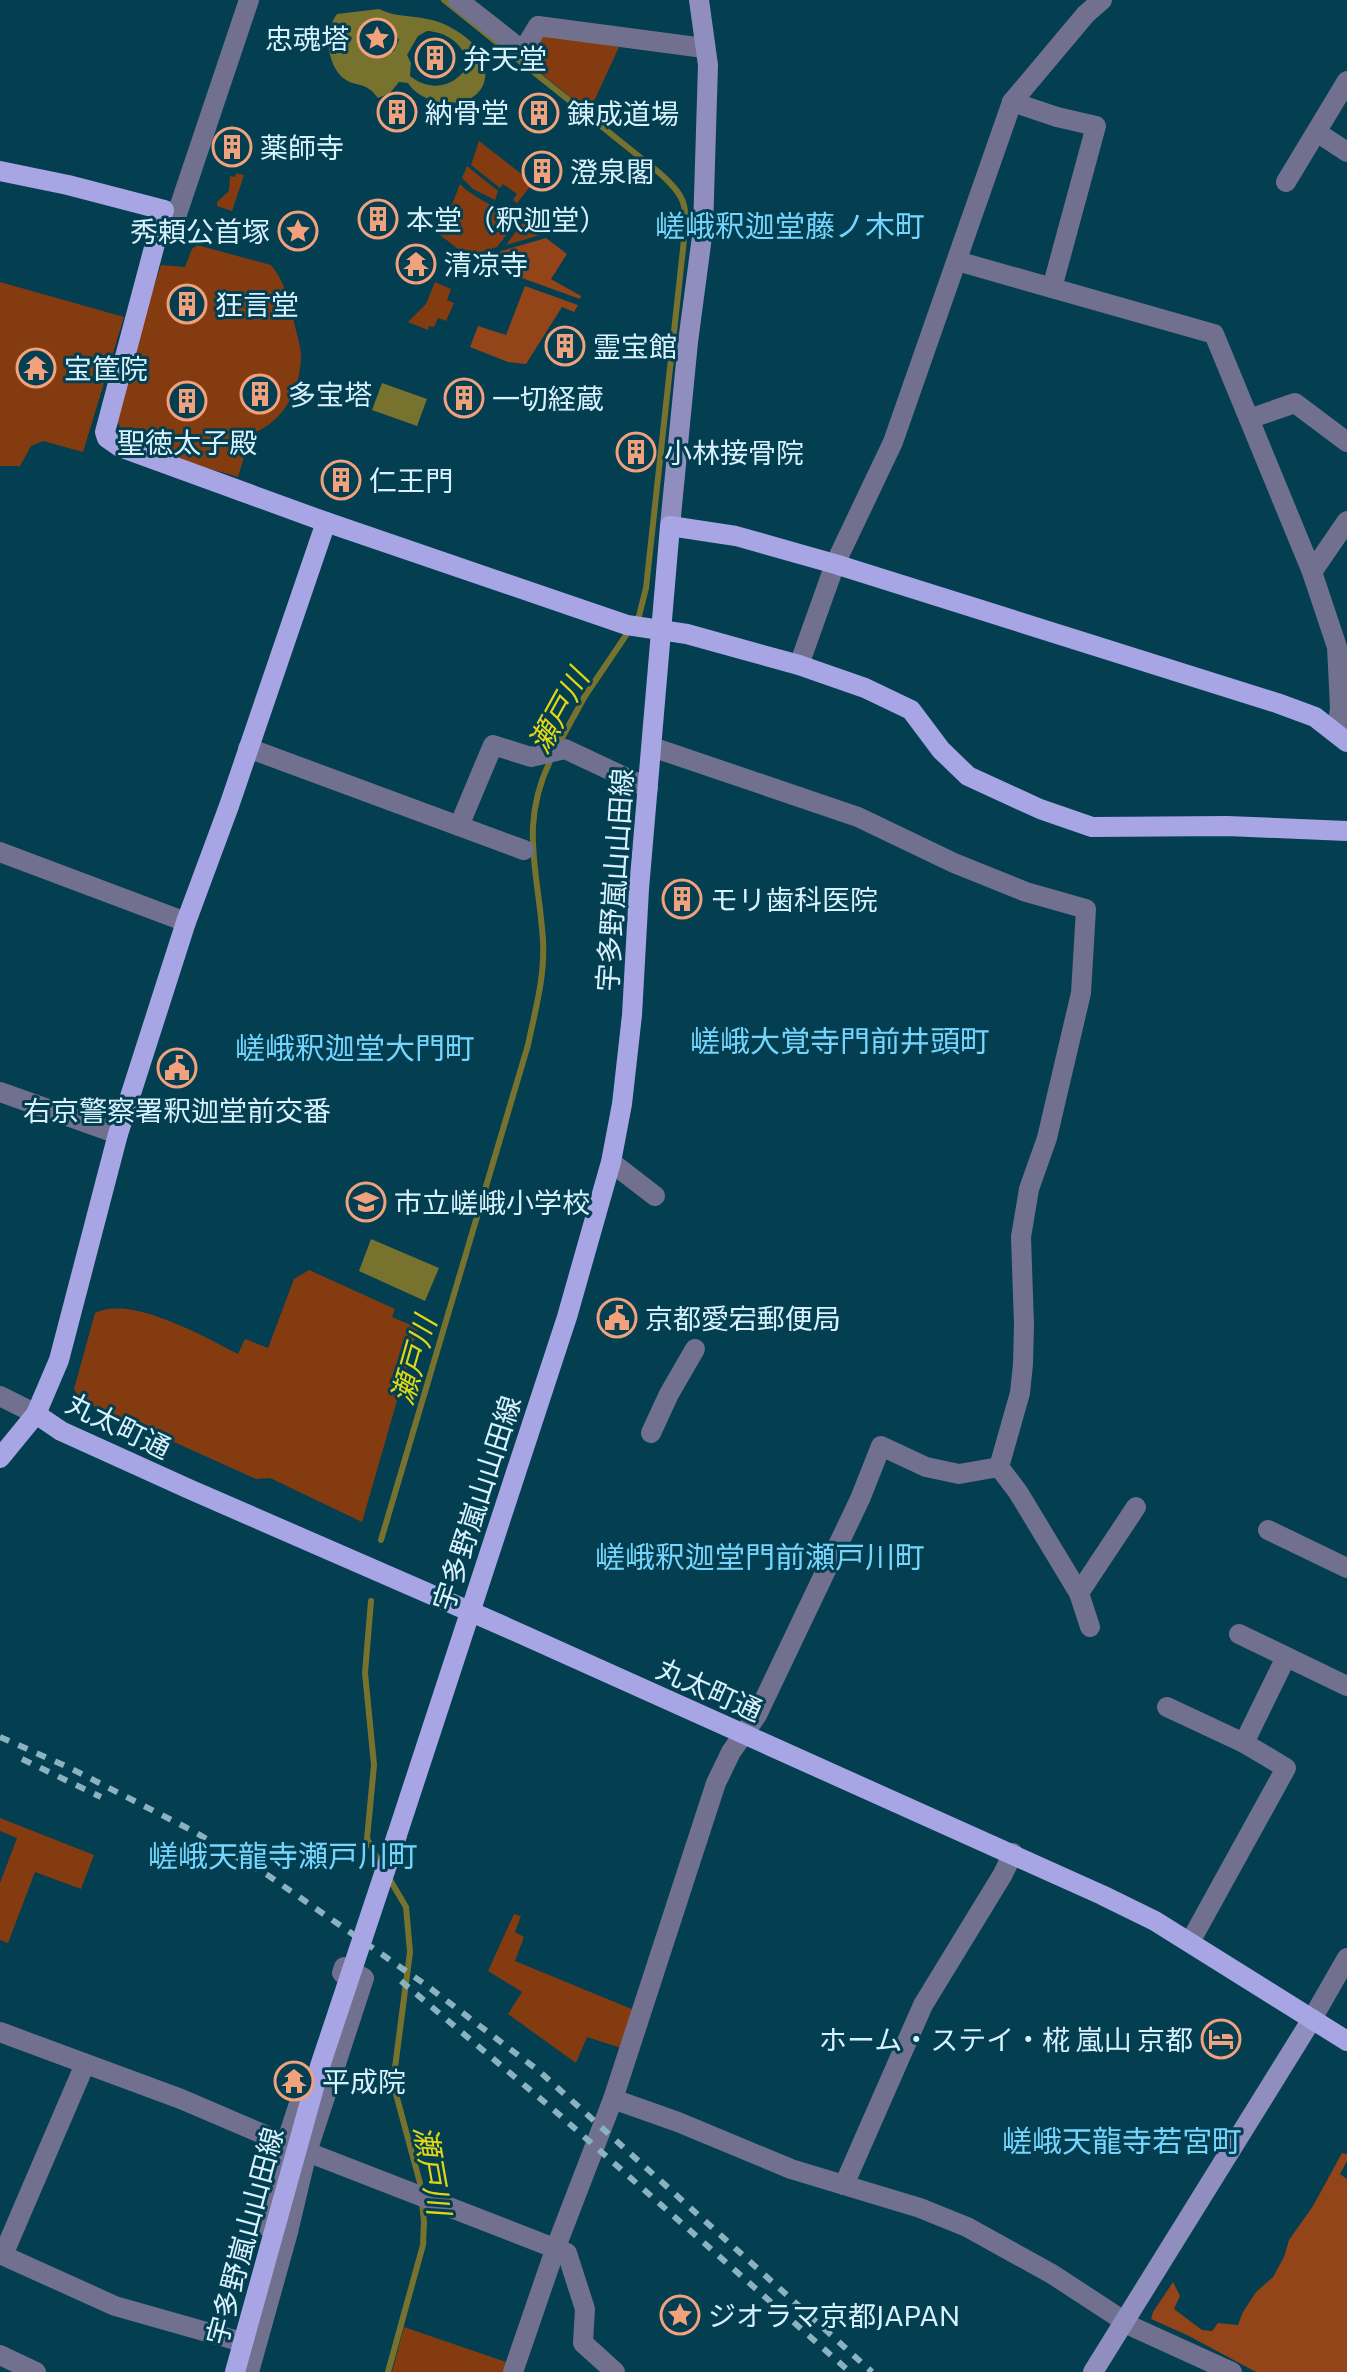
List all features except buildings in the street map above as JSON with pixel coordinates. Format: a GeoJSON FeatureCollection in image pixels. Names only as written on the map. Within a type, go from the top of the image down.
{"type":"FeatureCollection","features":[{"type":"Feature","properties":{"kind":"main road"},"geometry":{"type":"LineString","coordinates":[[0,171],[164,210],[105,432],[107,438],[120,447],[326,522],[643,628],[687,634],[799,665],[865,688],[911,710],[941,750],[968,776],[1040,809],[1092,827],[1227,826],[1347,831]]}},
{"type":"Feature","properties":{"kind":"main road"},"geometry":{"type":"LineString","coordinates":[[0,1458],[36,1414],[59,1360],[118,1134],[186,922],[326,522]]}},
{"type":"Feature","properties":{"kind":"main road"},"geometry":{"type":"LineString","coordinates":[[670,526],[736,536],[835,564],[1292,708],[1315,717],[1342,737]]}},
{"type":"Feature","properties":{"kind":"main road","name":"宇多野嵐山山田線"},"geometry":{"type":"LineString","coordinates":[[235,2372],[320,2066],[567,1317],[611,1162],[622,1104],[632,1015],[652,747],[643,628],[670,526]]}},
{"type":"Feature","properties":{"kind":"main road","name":"丸太町通"},"geometry":{"type":"LineString","coordinates":[[36,1414],[61,1431],[189,1489],[1013,1853],[1155,1921],[1347,2041]]}},
{"type":"Feature","properties":{"kind":"street"},"geometry":{"type":"LineString","coordinates":[[164,210],[177,214],[249,0]]}},
{"type":"Feature","properties":{"kind":"street"},"geometry":{"type":"LineString","coordinates":[[458,0],[523,51],[538,26],[704,48]]}},
{"type":"Feature","properties":{"kind":"street"},"geometry":{"type":"LineString","coordinates":[[670,526],[688,342],[703,229],[708,65],[699,0]]}},
{"type":"Feature","properties":{"kind":"street"},"geometry":{"type":"LineString","coordinates":[[799,665],[835,564],[893,442],[1012,102],[1086,14],[1102,0]]}},
{"type":"Feature","properties":{"kind":"street"},"geometry":{"type":"LineString","coordinates":[[1286,182],[1347,81]]}},
{"type":"Feature","properties":{"kind":"street"},"geometry":{"type":"LineString","coordinates":[[1012,102],[1096,126],[1052,288]]}},
{"type":"Feature","properties":{"kind":"street"},"geometry":{"type":"LineString","coordinates":[[1318,133],[1347,152]]}},
{"type":"Feature","properties":{"kind":"street"},"geometry":{"type":"LineString","coordinates":[[957,261],[1214,334],[1312,572],[1337,647],[1342,737]]}},
{"type":"Feature","properties":{"kind":"street"},"geometry":{"type":"LineString","coordinates":[[1249,419],[1295,403],[1347,442]]}},
{"type":"Feature","properties":{"kind":"street"},"geometry":{"type":"LineString","coordinates":[[1312,572],[1347,521]]}},
{"type":"Feature","properties":{"kind":"street"},"geometry":{"type":"LineString","coordinates":[[459,826],[493,745],[531,757],[555,751],[648,788]]}},
{"type":"Feature","properties":{"kind":"street"},"geometry":{"type":"LineString","coordinates":[[652,747],[858,817],[954,863],[1026,892],[1086,909],[1081,993],[1047,1138],[1029,1189],[1021,1237],[1024,1325],[1020,1393],[999,1467]]}},
{"type":"Feature","properties":{"kind":"street"},"geometry":{"type":"LineString","coordinates":[[248,748],[524,850]]}},
{"type":"Feature","properties":{"kind":"street"},"geometry":{"type":"LineString","coordinates":[[0,852],[186,922]]}},
{"type":"Feature","properties":{"kind":"street"},"geometry":{"type":"LineString","coordinates":[[0,1092],[118,1134]]}},
{"type":"Feature","properties":{"kind":"street"},"geometry":{"type":"LineString","coordinates":[[611,1162],[655,1196]]}},
{"type":"Feature","properties":{"kind":"street"},"geometry":{"type":"LineString","coordinates":[[651,1433],[695,1349]]}},
{"type":"Feature","properties":{"kind":"street"},"geometry":{"type":"LineString","coordinates":[[0,1396],[36,1414]]}},
{"type":"Feature","properties":{"kind":"street"},"geometry":{"type":"LineString","coordinates":[[513,2372],[556,2247],[613,2099],[716,1783],[731,1752],[757,1715],[881,1446],[926,1467],[959,1474],[999,1467]]}},
{"type":"Feature","properties":{"kind":"street"},"geometry":{"type":"LineString","coordinates":[[999,1467],[1018,1492],[1079,1593],[1090,1627]]}},
{"type":"Feature","properties":{"kind":"street"},"geometry":{"type":"LineString","coordinates":[[1079,1593],[1136,1507]]}},
{"type":"Feature","properties":{"kind":"street"},"geometry":{"type":"LineString","coordinates":[[1268,1530],[1347,1568]]}},
{"type":"Feature","properties":{"kind":"street"},"geometry":{"type":"LineString","coordinates":[[1239,1634],[1347,1686]]}},
{"type":"Feature","properties":{"kind":"street"},"geometry":{"type":"LineString","coordinates":[[1244,1743],[1286,1657]]}},
{"type":"Feature","properties":{"kind":"street"},"geometry":{"type":"LineString","coordinates":[[1167,1707],[1244,1743],[1286,1768],[1190,1942]]}},
{"type":"Feature","properties":{"kind":"street"},"geometry":{"type":"LineString","coordinates":[[844,2185],[923,2005],[1013,1853]]}},
{"type":"Feature","properties":{"kind":"street"},"geometry":{"type":"LineString","coordinates":[[1093,2372],[1347,1958]]}},
{"type":"Feature","properties":{"kind":"street"},"geometry":{"type":"LineString","coordinates":[[226,2372],[257,2264],[286,2143],[344,1967],[364,1978],[307,2152],[285,2247],[249,2372]]}},
{"type":"Feature","properties":{"kind":"street"},"geometry":{"type":"LineString","coordinates":[[331,2006],[352,2014]]}},
{"type":"Feature","properties":{"kind":"street"},"geometry":{"type":"LineString","coordinates":[[0,2032],[181,2099],[307,2152],[567,2253],[585,2309],[583,2343],[615,2372]]}},
{"type":"Feature","properties":{"kind":"street"},"geometry":{"type":"LineString","coordinates":[[85,2064],[1,2254],[115,2306],[235,2340]]}},
{"type":"Feature","properties":{"kind":"street"},"geometry":{"type":"LineString","coordinates":[[613,2099],[791,2169],[920,2208],[967,2227],[1052,2274],[1124,2321],[1232,2372]]}},
{"type":"Feature","properties":{"kind":"street"},"geometry":{"type":"LineString","coordinates":[[0,2355],[36,2372]]}},
{"type":"Feature","properties":{"kind":"shaded area"},"geometry":{"type":"Polygon","coordinates":[[[379,9],[453,28],[481,54],[485,79],[480,91],[470,99],[443,103],[417,93],[408,83],[399,82],[390,93],[378,98],[366,87],[344,79],[335,68],[329,36],[337,14],[379,9]],[[375,20],[365,25],[357,43],[366,55],[380,57],[394,51],[399,40],[390,26],[375,20]],[[427,31],[418,36],[407,55],[411,63],[410,76],[434,86],[449,83],[463,73],[468,65],[466,58],[454,40],[427,31]]]}},
{"type":"Feature","properties":{"kind":"shaded area"},"geometry":{"type":"Polygon","coordinates":[[[542,33],[619,47],[589,112],[527,62],[542,33]]]}},
{"type":"Feature","properties":{"kind":"shaded area"},"geometry":{"type":"Polygon","coordinates":[[[479,141],[533,183],[517,203],[513,200],[517,194],[503,184],[500,188],[471,165],[479,141]]]}},
{"type":"Feature","properties":{"kind":"shaded area"},"geometry":{"type":"Polygon","coordinates":[[[467,166],[498,191],[495,200],[473,189],[462,178],[467,166]]]}},
{"type":"Feature","properties":{"kind":"shaded area"},"geometry":{"type":"Polygon","coordinates":[[[236,173],[244,175],[232,211],[217,206],[217,202],[229,191],[230,176],[235,177],[236,173]]]}},
{"type":"Feature","properties":{"kind":"shaded area"},"geometry":{"type":"Polygon","coordinates":[[[460,184],[501,211],[513,223],[497,247],[467,256],[440,235],[460,184]]]}},
{"type":"Feature","properties":{"kind":"shaded area"},"geometry":{"type":"Polygon","coordinates":[[[527,217],[547,233],[506,245],[527,217]]]}},
{"type":"Feature","properties":{"kind":"shaded area"},"geometry":{"type":"Polygon","coordinates":[[[546,238],[567,254],[551,279],[581,296],[580,299],[489,266],[501,251],[546,238]]]}},
{"type":"Feature","properties":{"kind":"shaded area"},"geometry":{"type":"Polygon","coordinates":[[[197,245],[271,265],[287,296],[301,354],[294,392],[273,421],[251,434],[238,477],[141,445],[120,427],[117,418],[116,402],[161,265],[185,267],[192,249],[197,245]]]}},
{"type":"Feature","properties":{"kind":"shaded area"},"geometry":{"type":"Polygon","coordinates":[[[0,282],[124,317],[83,452],[43,441],[31,446],[20,466],[0,466],[0,282]]]}},
{"type":"Feature","properties":{"kind":"shaded area"},"geometry":{"type":"Polygon","coordinates":[[[435,282],[451,289],[447,300],[454,303],[446,321],[438,318],[434,327],[429,326],[428,330],[408,322],[426,304],[435,282]]]}},
{"type":"Feature","properties":{"kind":"shaded area"},"geometry":{"type":"Polygon","coordinates":[[[525,286],[578,305],[574,312],[562,307],[526,364],[508,362],[470,347],[478,326],[506,335],[525,286]]]}},
{"type":"Feature","properties":{"kind":"shaded area"},"geometry":{"type":"Polygon","coordinates":[[[382,383],[427,399],[417,426],[372,410],[382,383]]]}},
{"type":"Feature","properties":{"kind":"shaded area"},"geometry":{"type":"Polygon","coordinates":[[[371,1239],[439,1268],[425,1301],[359,1271],[371,1239]]]}},
{"type":"Feature","properties":{"kind":"shaded area"},"geometry":{"type":"Polygon","coordinates":[[[309,1270],[395,1309],[392,1317],[418,1328],[362,1522],[270,1478],[256,1479],[81,1400],[74,1389],[95,1313],[128,1309],[148,1314],[168,1320],[238,1354],[245,1339],[268,1348],[294,1279],[309,1270]]]}},
{"type":"Feature","properties":{"kind":"shaded area"},"geometry":{"type":"Polygon","coordinates":[[[0,1818],[94,1855],[81,1889],[35,1872],[8,1943],[0,1940],[0,1883],[17,1838],[0,1831],[0,1818]]]}},
{"type":"Feature","properties":{"kind":"shaded area"},"geometry":{"type":"Polygon","coordinates":[[[514,1914],[521,1916],[515,1932],[524,1937],[515,1961],[634,2010],[624,2049],[587,2037],[576,2063],[508,2014],[522,1992],[488,1971],[514,1914]]]}},
{"type":"Feature","properties":{"kind":"shaded area"},"geometry":{"type":"Polygon","coordinates":[[[1342,2153],[1347,2154],[1340,2174],[1347,2179],[1347,2372],[1256,2372],[1151,2319],[1173,2282],[1180,2296],[1174,2309],[1202,2330],[1212,2331],[1218,2323],[1238,2325],[1256,2292],[1273,2277],[1289,2240],[1313,2206],[1342,2153]]]}},
{"type":"Feature","properties":{"kind":"shaded area"},"geometry":{"type":"Polygon","coordinates":[[[404,2327],[506,2362],[503,2372],[392,2372],[404,2327]]]}},
{"type":"Feature","properties":{"kind":"waterway","name":"瀬戸川"},"geometry":{"type":"LineString","coordinates":[[444,0],[656,170],[675,189],[684,205],[683,249],[646,588],[639,616],[585,696],[558,745]]}},
{"type":"Feature","properties":{"kind":"waterway","name":"瀬戸川"},"geometry":{"type":"LineString","coordinates":[[381,1540],[534,1019],[541,981],[543,941],[533,828],[535,806],[551,759]]}},
{"type":"Feature","properties":{"kind":"waterway","name":"瀬戸川"},"geometry":{"type":"LineString","coordinates":[[371,1601],[365,1673],[374,1765],[367,1839],[381,1865]]}},
{"type":"Feature","properties":{"kind":"waterway","name":"瀬戸川"},"geometry":{"type":"LineString","coordinates":[[388,2372],[423,2245],[424,2222],[420,2183],[393,2083],[410,1952],[406,1907],[389,1878]]}},
{"type":"Feature","properties":{"kind":"railway"},"geometry":{"type":"LineString","coordinates":[[0,1737],[68,1767],[193,1831],[269,1876],[426,1985],[539,2071],[872,2372]]}},
{"type":"Feature","properties":{"kind":"railway"},"geometry":{"type":"LineString","coordinates":[[22,1759],[101,1797]]}},
{"type":"Feature","properties":{"kind":"railway"},"geometry":{"type":"LineString","coordinates":[[401,1981],[555,2111],[850,2372]]}},
{"type":"Feature","properties":{"kind":"place","name":"忠魂塔"},"geometry":{"type":"Point","coordinates":[377,38]}},
{"type":"Feature","properties":{"kind":"place","name":"弁天堂"},"geometry":{"type":"Point","coordinates":[435,58]}},
{"type":"Feature","properties":{"kind":"place","name":"納骨堂"},"geometry":{"type":"Point","coordinates":[397,112]}},
{"type":"Feature","properties":{"kind":"place","name":"錬成道場"},"geometry":{"type":"Point","coordinates":[539,113]}},
{"type":"Feature","properties":{"kind":"place","name":"薬師寺"},"geometry":{"type":"Point","coordinates":[232,147]}},
{"type":"Feature","properties":{"kind":"place","name":"澄泉閣"},"geometry":{"type":"Point","coordinates":[542,171]}},
{"type":"Feature","properties":{"kind":"place","name":"本堂 （釈迦堂）"},"geometry":{"type":"Point","coordinates":[378,219]}},
{"type":"Feature","properties":{"kind":"place","name":"秀頼公首塚"},"geometry":{"type":"Point","coordinates":[298,231]}},
{"type":"Feature","properties":{"kind":"place","name":"清凉寺"},"geometry":{"type":"Point","coordinates":[416,264]}},
{"type":"Feature","properties":{"kind":"place","name":"狂言堂"},"geometry":{"type":"Point","coordinates":[187,304]}},
{"type":"Feature","properties":{"kind":"place","name":"霊宝館"},"geometry":{"type":"Point","coordinates":[565,346]}},
{"type":"Feature","properties":{"kind":"place","name":"宝筐院"},"geometry":{"type":"Point","coordinates":[36,368]}},
{"type":"Feature","properties":{"kind":"place","name":"多宝塔"},"geometry":{"type":"Point","coordinates":[260,394]}},
{"type":"Feature","properties":{"kind":"place","name":"一切経蔵"},"geometry":{"type":"Point","coordinates":[464,398]}},
{"type":"Feature","properties":{"kind":"place","name":"聖徳太子殿"},"geometry":{"type":"Point","coordinates":[187,401]}},
{"type":"Feature","properties":{"kind":"place","name":"小林接骨院"},"geometry":{"type":"Point","coordinates":[636,452]}},
{"type":"Feature","properties":{"kind":"place","name":"仁王門"},"geometry":{"type":"Point","coordinates":[341,480]}},
{"type":"Feature","properties":{"kind":"place","name":"モリ歯科医院"},"geometry":{"type":"Point","coordinates":[682,899]}},
{"type":"Feature","properties":{"kind":"place","name":"右京警察署釈迦堂前交番"},"geometry":{"type":"Point","coordinates":[177,1068]}},
{"type":"Feature","properties":{"kind":"place","name":"市立嵯峨小学校"},"geometry":{"type":"Point","coordinates":[366,1202]}},
{"type":"Feature","properties":{"kind":"place","name":"京都愛宕郵便局"},"geometry":{"type":"Point","coordinates":[617,1318]}},
{"type":"Feature","properties":{"kind":"place","name":"ホーム・ステイ・椛 嵐山 京都"},"geometry":{"type":"Point","coordinates":[1221,2039]}},
{"type":"Feature","properties":{"kind":"place","name":"平成院"},"geometry":{"type":"Point","coordinates":[294,2081]}},
{"type":"Feature","properties":{"kind":"place","name":"ジオラマ京都JAPAN"},"geometry":{"type":"Point","coordinates":[680,2315]}},
{"type":"Feature","properties":{"kind":"district","name":"嵯峨釈迦堂藤ノ木町"},"geometry":{"type":"Point","coordinates":[790,224]}},
{"type":"Feature","properties":{"kind":"district","name":"嵯峨大覚寺門前井頭町"},"geometry":{"type":"Point","coordinates":[840,1039]}},
{"type":"Feature","properties":{"kind":"district","name":"嵯峨釈迦堂大門町"},"geometry":{"type":"Point","coordinates":[355,1046]}},
{"type":"Feature","properties":{"kind":"district","name":"嵯峨釈迦堂門前瀬戸川町"},"geometry":{"type":"Point","coordinates":[760,1555]}},
{"type":"Feature","properties":{"kind":"district","name":"嵯峨天龍寺瀬戸川町"},"geometry":{"type":"Point","coordinates":[283,1854]}},
{"type":"Feature","properties":{"kind":"district","name":"嵯峨天龍寺若宮町"},"geometry":{"type":"Point","coordinates":[1122,2139]}}]}
